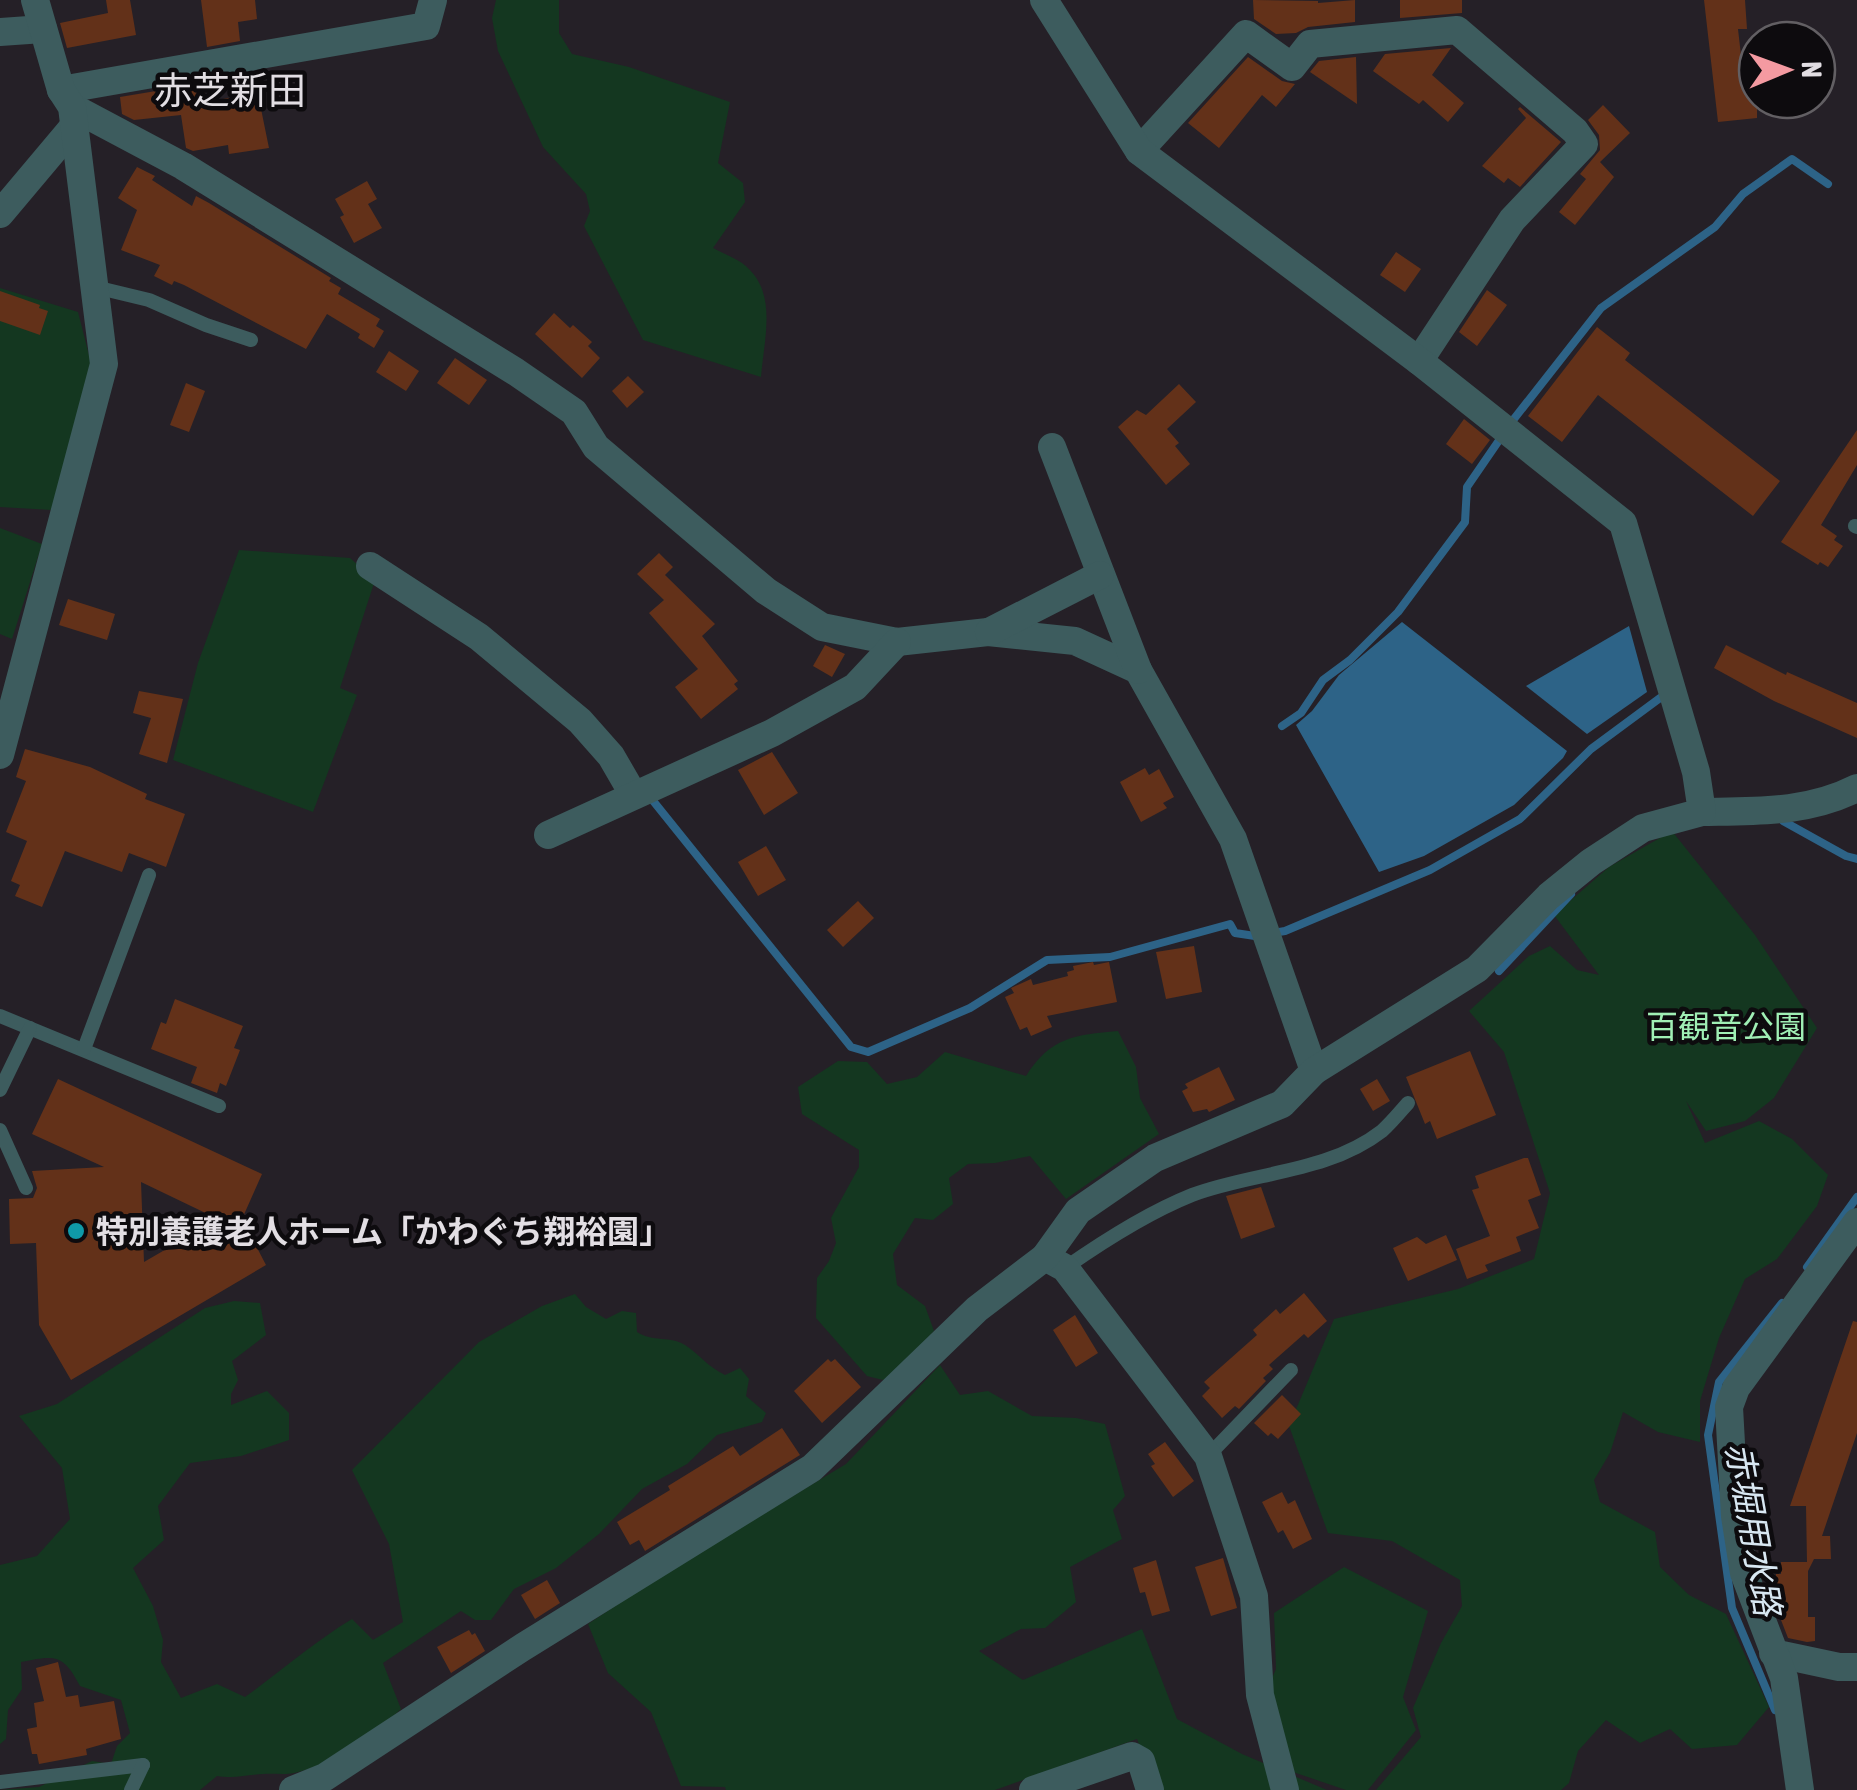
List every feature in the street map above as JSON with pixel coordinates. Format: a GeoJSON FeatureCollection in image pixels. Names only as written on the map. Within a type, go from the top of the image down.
{"type":"FeatureCollection","features":[{"type":"Feature","properties":{"kind":"street"},"geometry":{"type":"LineString","coordinates":[[0,755],[104,364],[69,108],[34,0]]}},
{"type":"Feature","properties":{"kind":"street"},"geometry":{"type":"LineString","coordinates":[[0,214],[69,108],[426,26],[433,0]]}},
{"type":"Feature","properties":{"kind":"street"},"geometry":{"type":"LineString","coordinates":[[1044,0],[1139,152],[1419,361],[1623,523],[1696,772],[1702,812]]}},
{"type":"Feature","properties":{"kind":"street"},"geometry":{"type":"LineString","coordinates":[[0,32],[43,29]]}},
{"type":"Feature","properties":{"kind":"street"},"geometry":{"type":"LineString","coordinates":[[1139,152],[1246,34],[1292,66],[1310,44],[1456,30],[1576,131],[1584,144],[1512,220],[1419,361]]}},
{"type":"Feature","properties":{"kind":"street"},"geometry":{"type":"LineString","coordinates":[[69,108],[183,166],[531,382],[574,412],[596,448],[780,600],[822,627],[897,642],[988,632],[1074,641],[1138,670]]}},
{"type":"Feature","properties":{"kind":"street"},"geometry":{"type":"LineString","coordinates":[[1052,447],[1138,670],[1233,838],[1314,1071]]}},
{"type":"Feature","properties":{"kind":"street"},"geometry":{"type":"LineString","coordinates":[[370,566],[480,637],[580,721],[611,756],[633,794]]}},
{"type":"Feature","properties":{"kind":"street"},"geometry":{"type":"LineString","coordinates":[[988,632],[1100,575]]}},
{"type":"Feature","properties":{"kind":"street"},"geometry":{"type":"LineString","coordinates":[[548,835],[772,733],[855,688],[897,642]]}},
{"type":"Feature","properties":{"kind":"street"},"geometry":{"type":"LineString","coordinates":[[293,1790],[324,1777],[812,1468],[977,1310],[1055,1262],[1078,1211],[1155,1158],[1282,1104],[1314,1071],[1477,969],[1549,896],[1643,828],[1702,812],[1788,810],[1834,800],[1857,788]]}},
{"type":"Feature","properties":{"kind":"street"},"geometry":{"type":"LineString","coordinates":[[1800,1790],[1784,1678],[1744,1573],[1735,1516],[1729,1407],[1736,1388],[1857,1222]]}},
{"type":"Feature","properties":{"kind":"street"},"geometry":{"type":"LineString","coordinates":[[1055,1262],[1208,1456],[1254,1596],[1260,1695],[1285,1790]]}},
{"type":"Feature","properties":{"kind":"street"},"geometry":{"type":"LineString","coordinates":[[1773,1652],[1839,1667],[1857,1667]]}},
{"type":"Feature","properties":{"kind":"street"},"geometry":{"type":"LineString","coordinates":[[1033,1790],[1132,1756],[1141,1761],[1150,1790]]}},
{"type":"Feature","properties":{"kind":"lane"},"geometry":{"type":"LineString","coordinates":[[94,287],[149,300],[251,340]]}},
{"type":"Feature","properties":{"kind":"lane"},"geometry":{"type":"LineString","coordinates":[[84,1049],[150,875]]}},
{"type":"Feature","properties":{"kind":"lane"},"geometry":{"type":"LineString","coordinates":[[0,1016],[219,1106]]}},
{"type":"Feature","properties":{"kind":"lane"},"geometry":{"type":"LineString","coordinates":[[0,1090],[30,1028]]}},
{"type":"Feature","properties":{"kind":"lane"},"geometry":{"type":"LineString","coordinates":[[1055,1262],[1194,1194],[1272,1176],[1353,1148],[1383,1130],[1408,1103]]}},
{"type":"Feature","properties":{"kind":"lane"},"geometry":{"type":"LineString","coordinates":[[0,1130],[26,1188]]}},
{"type":"Feature","properties":{"kind":"lane"},"geometry":{"type":"LineString","coordinates":[[1208,1456],[1291,1370]]}},
{"type":"Feature","properties":{"kind":"lane"},"geometry":{"type":"LineString","coordinates":[[0,1782],[143,1765],[131,1790]]}},
{"type":"Feature","properties":{"kind":"green space"},"geometry":{"type":"Polygon","coordinates":[[[496,0],[559,0],[559,33],[572,54],[629,67],[730,102],[718,163],[743,183],[745,202],[713,248],[742,263],[761,287],[766,331],[761,377],[643,340],[584,226],[590,211],[586,194],[543,147],[498,51],[492,18],[496,0]]]}},
{"type":"Feature","properties":{"kind":"green space"},"geometry":{"type":"Polygon","coordinates":[[[0,288],[78,312],[93,371],[52,510],[0,507],[0,288]]]}},
{"type":"Feature","properties":{"kind":"green space"},"geometry":{"type":"Polygon","coordinates":[[[0,528],[42,544],[12,639],[0,634],[0,528]]]}},
{"type":"Feature","properties":{"kind":"green space"},"geometry":{"type":"Polygon","coordinates":[[[239,550],[350,558],[375,580],[340,688],[357,695],[313,812],[173,760],[198,663],[239,550]]]}},
{"type":"Feature","properties":{"kind":"green space","name":"百観音公園"},"geometry":{"type":"Polygon","coordinates":[[[1672,831],[1755,935],[1817,1028],[1774,1098],[1745,1121],[1706,1131],[1686,1101],[1705,1143],[1759,1121],[1792,1139],[1828,1175],[1817,1206],[1777,1259],[1745,1279],[1719,1338],[1700,1401],[1700,1442],[1658,1432],[1623,1412],[1610,1453],[1594,1480],[1600,1502],[1655,1532],[1660,1567],[1689,1595],[1726,1614],[1769,1707],[1737,1745],[1692,1749],[1670,1729],[1640,1743],[1606,1720],[1578,1751],[1569,1783],[1561,1790],[1376,1790],[1421,1737],[1413,1708],[1462,1606],[1460,1580],[1392,1541],[1328,1533],[1289,1426],[1334,1319],[1458,1289],[1534,1259],[1550,1193],[1504,1052],[1469,1011],[1529,956],[1550,946],[1577,970],[1599,975],[1554,915],[1609,867],[1672,831]]]}},
{"type":"Feature","properties":{"kind":"green space"},"geometry":{"type":"Polygon","coordinates":[[[1118,1031],[1136,1067],[1140,1098],[1159,1134],[1066,1199],[1030,1156],[968,1164],[949,1178],[953,1204],[933,1220],[915,1218],[893,1254],[897,1285],[925,1306],[934,1331],[901,1367],[883,1380],[867,1376],[816,1318],[817,1278],[836,1243],[831,1218],[859,1167],[859,1150],[802,1114],[798,1087],[838,1061],[867,1062],[887,1084],[917,1077],[945,1052],[1026,1076],[1045,1053],[1065,1040],[1118,1031]]]}},
{"type":"Feature","properties":{"kind":"green space"},"geometry":{"type":"Polygon","coordinates":[[[575,1294],[586,1307],[606,1319],[622,1311],[636,1313],[637,1332],[680,1342],[725,1375],[740,1368],[749,1379],[746,1396],[766,1413],[762,1422],[717,1435],[687,1464],[642,1489],[599,1534],[556,1568],[514,1589],[491,1620],[475,1620],[461,1611],[383,1663],[401,1709],[365,1739],[323,1763],[290,1774],[217,1776],[200,1790],[0,1790],[39,1787],[92,1761],[111,1764],[117,1746],[130,1733],[121,1700],[80,1686],[63,1662],[43,1658],[21,1662],[22,1689],[8,1710],[6,1739],[0,1744],[0,1565],[37,1556],[70,1519],[62,1468],[19,1416],[57,1404],[205,1308],[234,1301],[260,1303],[266,1335],[232,1361],[238,1380],[231,1405],[267,1391],[289,1413],[289,1440],[241,1456],[190,1463],[158,1506],[164,1540],[133,1568],[153,1606],[163,1640],[161,1662],[181,1698],[217,1684],[245,1697],[352,1619],[373,1640],[403,1622],[389,1544],[352,1470],[479,1342],[542,1306],[575,1294]]]}},
{"type":"Feature","properties":{"kind":"green space"},"geometry":{"type":"Polygon","coordinates":[[[940,1365],[960,1395],[988,1391],[1032,1416],[1105,1424],[1125,1496],[1113,1510],[1122,1539],[1070,1567],[1076,1602],[1045,1628],[1021,1629],[979,1651],[1023,1680],[1142,1629],[1177,1719],[1242,1754],[1327,1790],[1157,1790],[1137,1739],[995,1790],[726,1790],[681,1786],[651,1712],[608,1673],[588,1624],[846,1464],[940,1365]]]}},
{"type":"Feature","properties":{"kind":"green space"},"geometry":{"type":"Polygon","coordinates":[[[1344,1567],[1428,1611],[1403,1697],[1416,1730],[1368,1790],[1346,1790],[1293,1772],[1267,1690],[1276,1669],[1274,1613],[1344,1567]]]}},
{"type":"Feature","properties":{"kind":"water"},"geometry":{"type":"Polygon","coordinates":[[[1402,622],[1567,751],[1514,805],[1424,856],[1379,872],[1296,725],[1312,711],[1339,675],[1402,622]]]}},
{"type":"Feature","properties":{"kind":"water"},"geometry":{"type":"Polygon","coordinates":[[[1629,626],[1647,692],[1587,734],[1526,686],[1629,626]]]}},
{"type":"Feature","properties":{"kind":"building"},"geometry":{"type":"Polygon","coordinates":[[[106,0],[130,0],[136,35],[67,48],[60,23],[108,13],[106,0]]]}},
{"type":"Feature","properties":{"kind":"building"},"geometry":{"type":"Polygon","coordinates":[[[201,0],[255,0],[257,19],[238,22],[240,41],[207,47],[201,0]]]}},
{"type":"Feature","properties":{"kind":"building"},"geometry":{"type":"Polygon","coordinates":[[[1253,0],[1355,0],[1355,22],[1276,34],[1254,19],[1253,0]]]}},
{"type":"Feature","properties":{"kind":"building"},"geometry":{"type":"Polygon","coordinates":[[[1400,0],[1462,0],[1462,13],[1400,18],[1400,0]]]}},
{"type":"Feature","properties":{"kind":"building"},"geometry":{"type":"Polygon","coordinates":[[[1704,0],[1745,0],[1746,20],[1737,20],[1738,120],[1718,122],[1704,0]]]}},
{"type":"Feature","properties":{"kind":"building"},"geometry":{"type":"Polygon","coordinates":[[[1451,48],[1432,75],[1464,103],[1448,122],[1423,100],[1419,104],[1373,71],[1385,54],[1451,48]]]}},
{"type":"Feature","properties":{"kind":"building"},"geometry":{"type":"Polygon","coordinates":[[[1248,57],[1282,81],[1295,84],[1276,107],[1262,95],[1219,148],[1188,123],[1248,57]]]}},
{"type":"Feature","properties":{"kind":"building"},"geometry":{"type":"Polygon","coordinates":[[[1356,57],[1357,104],[1310,72],[1319,61],[1356,57]]]}},
{"type":"Feature","properties":{"kind":"building"},"geometry":{"type":"Polygon","coordinates":[[[204,83],[206,102],[234,97],[235,102],[245,100],[246,106],[260,104],[269,148],[229,154],[228,145],[193,151],[186,148],[181,115],[134,120],[122,114],[120,97],[204,83]]]}},
{"type":"Feature","properties":{"kind":"building"},"geometry":{"type":"Polygon","coordinates":[[[1603,105],[1630,133],[1600,162],[1614,177],[1575,225],[1559,212],[1586,179],[1580,174],[1600,150],[1599,135],[1588,120],[1603,105]]]}},
{"type":"Feature","properties":{"kind":"building"},"geometry":{"type":"Polygon","coordinates":[[[1520,107],[1561,142],[1520,187],[1508,178],[1504,183],[1482,166],[1526,118],[1520,107]]]}},
{"type":"Feature","properties":{"kind":"building"},"geometry":{"type":"Polygon","coordinates":[[[137,167],[155,176],[152,180],[192,206],[196,196],[331,278],[329,281],[341,288],[338,294],[380,319],[376,326],[384,331],[374,348],[358,338],[360,334],[327,314],[306,349],[184,285],[174,281],[172,285],[154,276],[160,265],[121,250],[137,210],[118,198],[137,167]]]}},
{"type":"Feature","properties":{"kind":"building"},"geometry":{"type":"Polygon","coordinates":[[[367,181],[377,199],[368,204],[382,228],[354,243],[335,199],[367,181]]]}},
{"type":"Feature","properties":{"kind":"building"},"geometry":{"type":"Polygon","coordinates":[[[1396,252],[1421,269],[1405,292],[1380,275],[1396,252]]]}},
{"type":"Feature","properties":{"kind":"building"},"geometry":{"type":"Polygon","coordinates":[[[1487,290],[1507,305],[1477,346],[1459,332],[1487,290]]]}},
{"type":"Feature","properties":{"kind":"building"},"geometry":{"type":"Polygon","coordinates":[[[0,291],[48,311],[40,335],[0,321],[0,291]]]}},
{"type":"Feature","properties":{"kind":"building"},"geometry":{"type":"Polygon","coordinates":[[[554,313],[592,342],[588,346],[600,358],[582,378],[535,334],[554,313]]]}},
{"type":"Feature","properties":{"kind":"building"},"geometry":{"type":"Polygon","coordinates":[[[1597,327],[1630,353],[1625,360],[1780,481],[1753,516],[1598,395],[1562,442],[1528,416],[1597,327]]]}},
{"type":"Feature","properties":{"kind":"building"},"geometry":{"type":"Polygon","coordinates":[[[389,351],[419,371],[406,391],[376,372],[389,351]]]}},
{"type":"Feature","properties":{"kind":"building"},"geometry":{"type":"Polygon","coordinates":[[[455,358],[487,380],[469,405],[437,383],[455,358]]]}},
{"type":"Feature","properties":{"kind":"building"},"geometry":{"type":"Polygon","coordinates":[[[628,376],[644,392],[627,408],[612,391],[628,376]]]}},
{"type":"Feature","properties":{"kind":"building"},"geometry":{"type":"Polygon","coordinates":[[[186,383],[205,391],[189,432],[170,425],[186,383]]]}},
{"type":"Feature","properties":{"kind":"building"},"geometry":{"type":"Polygon","coordinates":[[[1179,384],[1196,402],[1167,429],[1190,464],[1166,485],[1118,427],[1137,410],[1146,415],[1179,384]]]}},
{"type":"Feature","properties":{"kind":"building"},"geometry":{"type":"Polygon","coordinates":[[[1464,419],[1490,440],[1472,464],[1446,444],[1464,419]]]}},
{"type":"Feature","properties":{"kind":"building"},"geometry":{"type":"Polygon","coordinates":[[[1857,430],[1857,465],[1821,525],[1837,536],[1834,540],[1843,546],[1828,567],[1820,562],[1818,565],[1781,542],[1857,430]]]}},
{"type":"Feature","properties":{"kind":"building"},"geometry":{"type":"Polygon","coordinates":[[[659,553],[673,567],[665,575],[715,624],[702,636],[738,681],[734,684],[738,689],[701,719],[675,687],[698,669],[649,613],[664,600],[637,574],[659,553]]]}},
{"type":"Feature","properties":{"kind":"building"},"geometry":{"type":"Polygon","coordinates":[[[68,599],[115,614],[107,640],[59,625],[68,599]]]}},
{"type":"Feature","properties":{"kind":"building"},"geometry":{"type":"Polygon","coordinates":[[[825,645],[845,654],[832,677],[813,666],[825,645]]]}},
{"type":"Feature","properties":{"kind":"building"},"geometry":{"type":"Polygon","coordinates":[[[1726,645],[1786,675],[1787,672],[1857,703],[1857,738],[1774,701],[1714,668],[1726,645]]]}},
{"type":"Feature","properties":{"kind":"building"},"geometry":{"type":"Polygon","coordinates":[[[139,691],[183,699],[167,763],[139,754],[151,718],[133,713],[139,691]]]}},
{"type":"Feature","properties":{"kind":"building"},"geometry":{"type":"Polygon","coordinates":[[[25,749],[90,767],[147,794],[145,799],[185,814],[166,867],[129,853],[122,872],[65,851],[42,907],[15,896],[20,885],[11,881],[27,841],[6,832],[26,781],[16,777],[25,749]]]}},
{"type":"Feature","properties":{"kind":"building"},"geometry":{"type":"Polygon","coordinates":[[[772,752],[798,793],[764,815],[738,770],[772,752]]]}},
{"type":"Feature","properties":{"kind":"building"},"geometry":{"type":"Polygon","coordinates":[[[1145,768],[1149,775],[1159,769],[1174,797],[1163,803],[1167,808],[1141,822],[1120,782],[1145,768]]]}},
{"type":"Feature","properties":{"kind":"building"},"geometry":{"type":"Polygon","coordinates":[[[766,846],[786,880],[758,896],[738,862],[766,846]]]}},
{"type":"Feature","properties":{"kind":"building"},"geometry":{"type":"Polygon","coordinates":[[[858,901],[874,918],[843,947],[827,930],[858,901]]]}},
{"type":"Feature","properties":{"kind":"building"},"geometry":{"type":"Polygon","coordinates":[[[1194,946],[1202,992],[1166,999],[1156,952],[1194,946]]]}},
{"type":"Feature","properties":{"kind":"building"},"geometry":{"type":"Polygon","coordinates":[[[1109,962],[1117,1002],[1047,1016],[1052,1027],[1031,1036],[1027,1027],[1020,1030],[1005,997],[1014,993],[1011,988],[1031,979],[1033,985],[1068,976],[1073,966],[1109,962]]]}},
{"type":"Feature","properties":{"kind":"building"},"geometry":{"type":"Polygon","coordinates":[[[175,999],[243,1026],[234,1048],[240,1050],[226,1086],[220,1083],[217,1093],[191,1083],[197,1067],[151,1049],[175,999]]]}},
{"type":"Feature","properties":{"kind":"building"},"geometry":{"type":"Polygon","coordinates":[[[1470,1051],[1496,1115],[1437,1139],[1430,1121],[1425,1124],[1406,1077],[1470,1051]]]}},
{"type":"Feature","properties":{"kind":"building"},"geometry":{"type":"Polygon","coordinates":[[[1219,1067],[1235,1100],[1209,1112],[1193,1112],[1182,1091],[1188,1088],[1185,1084],[1219,1067]]]}},
{"type":"Feature","properties":{"kind":"building","name":"特別養護老人ホーム「かわぐち翔裕園」"},"geometry":{"type":"Polygon","coordinates":[[[58,1079],[262,1174],[242,1219],[266,1265],[71,1380],[39,1325],[36,1243],[10,1244],[9,1199],[33,1198],[37,1188],[32,1171],[104,1167],[32,1134],[58,1079]],[[141,1182],[144,1262],[218,1219],[141,1182]]]}},
{"type":"Feature","properties":{"kind":"building"},"geometry":{"type":"Polygon","coordinates":[[[1377,1079],[1390,1101],[1373,1111],[1360,1089],[1377,1079]]]}},
{"type":"Feature","properties":{"kind":"building"},"geometry":{"type":"Polygon","coordinates":[[[1528,1158],[1541,1195],[1528,1200],[1539,1228],[1516,1237],[1521,1251],[1485,1265],[1488,1271],[1467,1279],[1456,1249],[1490,1236],[1472,1190],[1479,1188],[1475,1176],[1528,1158]]]}},
{"type":"Feature","properties":{"kind":"building"},"geometry":{"type":"Polygon","coordinates":[[[1261,1187],[1275,1227],[1241,1239],[1226,1196],[1261,1187]]]}},
{"type":"Feature","properties":{"kind":"building"},"geometry":{"type":"Polygon","coordinates":[[[1446,1235],[1457,1260],[1408,1281],[1393,1248],[1417,1237],[1426,1244],[1446,1235]]]}},
{"type":"Feature","properties":{"kind":"building"},"geometry":{"type":"Polygon","coordinates":[[[1304,1293],[1327,1321],[1308,1338],[1304,1334],[1269,1365],[1273,1369],[1263,1378],[1266,1381],[1239,1409],[1235,1406],[1222,1418],[1202,1396],[1210,1388],[1204,1382],[1257,1335],[1253,1330],[1276,1309],[1280,1314],[1304,1293]]]}},
{"type":"Feature","properties":{"kind":"building"},"geometry":{"type":"Polygon","coordinates":[[[1075,1315],[1098,1353],[1076,1367],[1053,1330],[1075,1315]]]}},
{"type":"Feature","properties":{"kind":"building"},"geometry":{"type":"Polygon","coordinates":[[[1853,1321],[1857,1322],[1857,1433],[1822,1536],[1830,1536],[1831,1559],[1814,1559],[1808,1571],[1808,1617],[1815,1617],[1815,1641],[1807,1642],[1788,1638],[1769,1589],[1776,1589],[1781,1562],[1807,1562],[1806,1506],[1790,1506],[1853,1321]]]}},
{"type":"Feature","properties":{"kind":"building"},"geometry":{"type":"Polygon","coordinates":[[[828,1359],[835,1359],[861,1387],[822,1423],[794,1391],[828,1359]]]}},
{"type":"Feature","properties":{"kind":"building"},"geometry":{"type":"Polygon","coordinates":[[[1282,1395],[1301,1414],[1278,1439],[1271,1433],[1268,1436],[1254,1423],[1282,1395]]]}},
{"type":"Feature","properties":{"kind":"building"},"geometry":{"type":"Polygon","coordinates":[[[782,1428],[800,1455],[645,1551],[639,1540],[630,1545],[617,1522],[733,1446],[740,1456],[782,1428]]]}},
{"type":"Feature","properties":{"kind":"building"},"geometry":{"type":"Polygon","coordinates":[[[1165,1442],[1194,1481],[1173,1497],[1151,1466],[1155,1464],[1148,1454],[1165,1442]]]}},
{"type":"Feature","properties":{"kind":"building"},"geometry":{"type":"Polygon","coordinates":[[[1282,1492],[1288,1504],[1295,1500],[1312,1539],[1293,1549],[1283,1530],[1278,1533],[1262,1502],[1282,1492]]]}},
{"type":"Feature","properties":{"kind":"building"},"geometry":{"type":"Polygon","coordinates":[[[1223,1558],[1237,1608],[1211,1616],[1195,1567],[1223,1558]]]}},
{"type":"Feature","properties":{"kind":"building"},"geometry":{"type":"Polygon","coordinates":[[[1156,1560],[1170,1611],[1152,1616],[1133,1568],[1156,1560]]]}},
{"type":"Feature","properties":{"kind":"building"},"geometry":{"type":"Polygon","coordinates":[[[547,1580],[560,1603],[535,1619],[521,1595],[547,1580]]]}},
{"type":"Feature","properties":{"kind":"building"},"geometry":{"type":"Polygon","coordinates":[[[469,1630],[485,1651],[451,1673],[437,1647],[469,1630]]]}},
{"type":"Feature","properties":{"kind":"building"},"geometry":{"type":"Polygon","coordinates":[[[58,1662],[66,1697],[78,1695],[80,1707],[114,1701],[121,1739],[86,1749],[87,1755],[39,1764],[37,1754],[32,1754],[27,1729],[37,1727],[34,1703],[44,1701],[36,1668],[58,1662]]]}},
{"type":"Feature","properties":{"kind":"waterway"},"geometry":{"type":"LineString","coordinates":[[1510,424],[1601,308],[1715,227],[1743,194],[1792,159],[1828,184]]}},
{"type":"Feature","properties":{"kind":"waterway"},"geometry":{"type":"LineString","coordinates":[[1282,726],[1301,713],[1323,680],[1350,660],[1398,612],[1465,522],[1467,487],[1502,436]]}},
{"type":"Feature","properties":{"kind":"waterway"},"geometry":{"type":"LineString","coordinates":[[650,797],[851,1047],[868,1052],[970,1008],[1047,960],[1110,957],[1230,924],[1235,933],[1255,936],[1285,931],[1430,870],[1520,819],[1591,749],[1660,698]]}},
{"type":"Feature","properties":{"kind":"waterway"},"geometry":{"type":"LineString","coordinates":[[1783,821],[1857,859]]}},
{"type":"Feature","properties":{"kind":"waterway"},"geometry":{"type":"LineString","coordinates":[[1499,971],[1571,894]]}},
{"type":"Feature","properties":{"kind":"waterway","name":"赤堀用水路"},"geometry":{"type":"LineString","coordinates":[[1807,1267],[1857,1197]]}},
{"type":"Feature","properties":{"kind":"waterway","name":"赤堀用水路"},"geometry":{"type":"LineString","coordinates":[[1775,1710],[1732,1608],[1708,1435],[1719,1382],[1782,1303]]}},
{"type":"Feature","properties":{"kind":"place","name":"特別養護老人ホーム「かわぐち翔裕園」"},"geometry":{"type":"Point","coordinates":[76,1231]}},
{"type":"Feature","properties":{"kind":"district","name":"赤芝新田"},"geometry":{"type":"Point","coordinates":[230,90]}}]}
